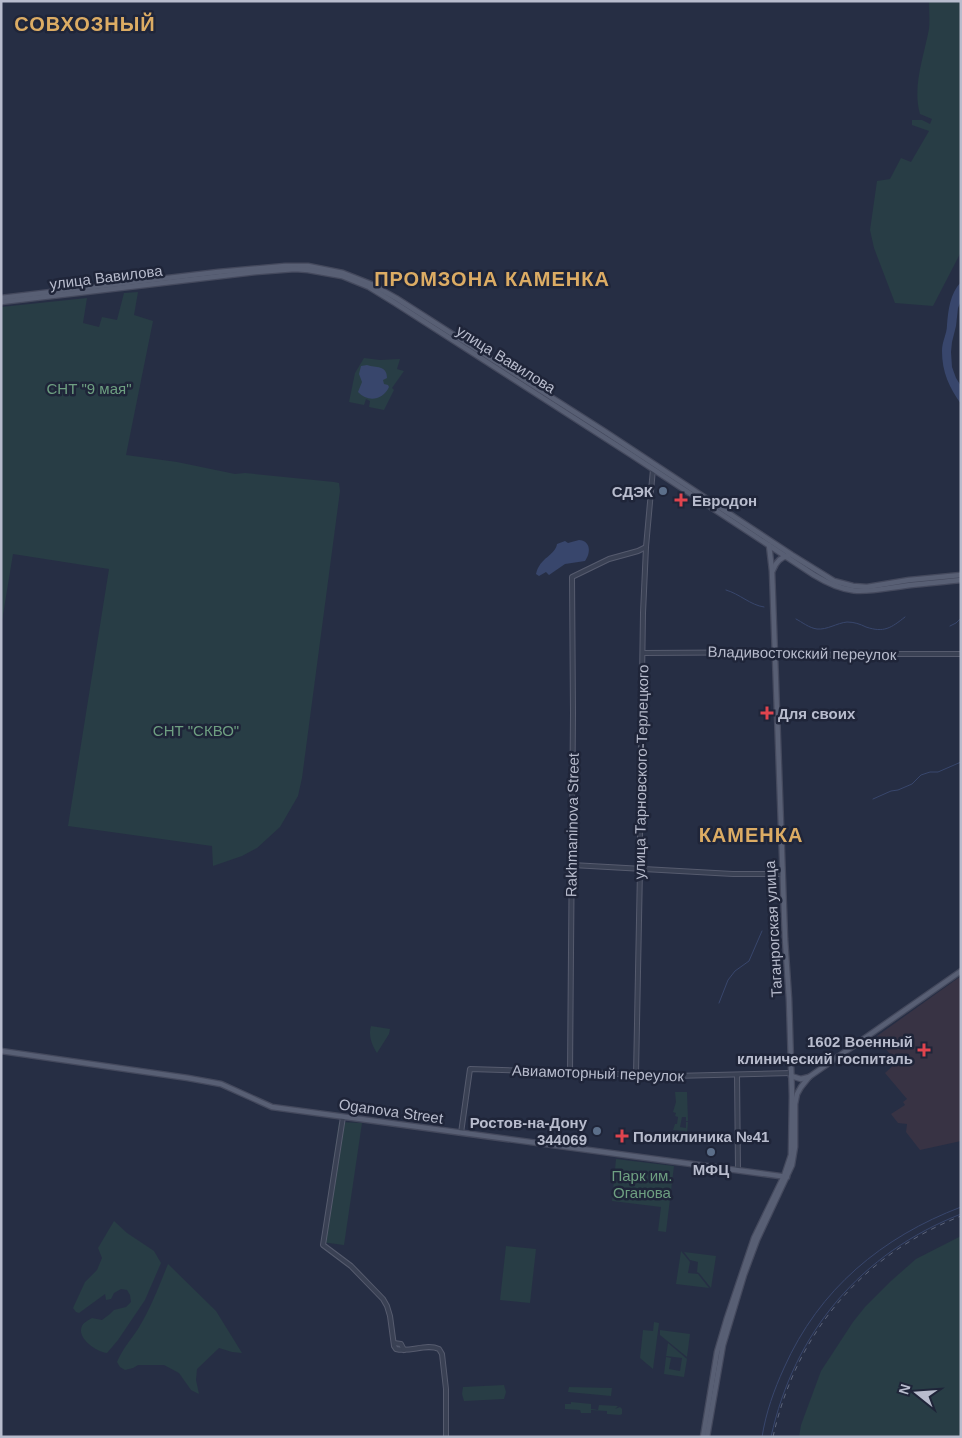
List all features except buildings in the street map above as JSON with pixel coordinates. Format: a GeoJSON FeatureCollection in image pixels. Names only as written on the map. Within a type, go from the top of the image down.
{"type":"FeatureCollection","features":[{"type":"Feature","properties":{"kind":"main road","name":"улица Вавилова"},"geometry":{"type":"LineString","coordinates":[[1,300],[256,268],[308,266],[343,273],[371,284],[396,298],[834,581],[853,586],[867,587],[909,580],[961,575]]}},
{"type":"Feature","properties":{"kind":"main road","name":"улица Вавилова"},"geometry":{"type":"LineString","coordinates":[[1,300],[256,272],[308,270],[342,276],[369,287],[395,303],[823,581],[852,591],[961,580]]}},
{"type":"Feature","properties":{"kind":"main road","name":"Таганрогская улица"},"geometry":{"type":"LineString","coordinates":[[769,545],[772,571],[791,1075],[792,1146],[785,1176]]}},
{"type":"Feature","properties":{"kind":"main road"},"geometry":{"type":"LineString","coordinates":[[772,571],[775,563],[786,556],[792,555]]}},
{"type":"Feature","properties":{"kind":"main road"},"geometry":{"type":"LineString","coordinates":[[791,1075],[799,1078],[809,1077],[961,971]]}},
{"type":"Feature","properties":{"kind":"main road","name":"Oganova Street"},"geometry":{"type":"LineString","coordinates":[[1,1051],[221,1084],[272,1107],[785,1176]]}},
{"type":"Feature","properties":{"kind":"main road","name":"Таганрогская улица"},"geometry":{"type":"LineString","coordinates":[[705,1437],[711,1395],[722,1344],[755,1239],[792,1164],[795,1147],[797,1094],[809,1077]]}},
{"type":"Feature","properties":{"kind":"street","name":"улица Тарновского-Терлецкого"},"geometry":{"type":"LineString","coordinates":[[636,1075],[643,613],[646,547],[653,469]]}},
{"type":"Feature","properties":{"kind":"street","name":"Rakhmaninova Street"},"geometry":{"type":"LineString","coordinates":[[570,1073],[573,713],[572,577],[609,559],[646,547]]}},
{"type":"Feature","properties":{"kind":"street","name":"Владивостокский переулок"},"geometry":{"type":"LineString","coordinates":[[643,653],[814,652],[846,657],[876,654],[961,654]]}},
{"type":"Feature","properties":{"kind":"street"},"geometry":{"type":"LineString","coordinates":[[572,865],[734,874],[782,874]]}},
{"type":"Feature","properties":{"kind":"street","name":"Авиамоторный переулок"},"geometry":{"type":"LineString","coordinates":[[461,1133],[470,1069],[674,1076],[791,1075]]}},
{"type":"Feature","properties":{"kind":"street"},"geometry":{"type":"LineString","coordinates":[[737,1076],[738,1170]]}},
{"type":"Feature","properties":{"kind":"street"},"geometry":{"type":"LineString","coordinates":[[343,1117],[323,1245],[351,1266],[383,1299],[390,1316],[394,1343],[401,1344],[404,1350],[439,1348],[442,1354],[446,1389],[446,1437]]}},
{"type":"Feature","properties":{"kind":"shaded area","name":"1602 Военный клинический госпиталь"},"geometry":{"type":"Polygon","coordinates":[[[961,976],[961,1141],[920,1150],[906,1132],[907,1124],[898,1123],[891,1114],[905,1105],[903,1102],[907,1099],[885,1073],[896,1063],[877,1036],[961,976]]]}},
{"type":"Feature","properties":{"kind":"green space"},"geometry":{"type":"Polygon","coordinates":[[[929,1],[961,1],[961,252],[933,306],[895,303],[874,248],[870,230],[877,181],[890,179],[901,158],[911,162],[929,131],[912,125],[912,120],[922,120],[930,124],[932,119],[920,114],[917,93],[929,29],[929,1]]]}},
{"type":"Feature","properties":{"kind":"green space","name":"СНТ \"СКВО\""},"geometry":{"type":"Polygon","coordinates":[[[138,292],[134,315],[153,321],[126,455],[177,462],[235,474],[245,473],[339,483],[340,491],[302,778],[298,796],[280,827],[257,848],[242,856],[213,866],[212,846],[68,826],[109,569],[13,554],[1,627],[1,307],[87,298],[83,323],[99,327],[102,317],[117,320],[124,293],[138,292]]]}},
{"type":"Feature","properties":{"kind":"green space"},"geometry":{"type":"Polygon","coordinates":[[[364,358],[380,360],[400,359],[397,369],[404,371],[392,388],[394,390],[384,410],[369,407],[370,401],[366,399],[364,405],[349,402],[355,373],[364,358]]]}},
{"type":"Feature","properties":{"kind":"green space"},"geometry":{"type":"Polygon","coordinates":[[[371,1026],[390,1029],[389,1034],[377,1053],[371,1040],[371,1026]]]}},
{"type":"Feature","properties":{"kind":"green space"},"geometry":{"type":"Polygon","coordinates":[[[675,1092],[687,1092],[688,1121],[686,1121],[686,1117],[682,1117],[680,1127],[686,1128],[686,1122],[688,1122],[687,1134],[685,1134],[685,1131],[673,1130],[675,1124],[677,1124],[678,1117],[673,1112],[676,1102],[675,1092]]]}},
{"type":"Feature","properties":{"kind":"green space"},"geometry":{"type":"Polygon","coordinates":[[[339,1122],[362,1123],[344,1245],[321,1242],[339,1122]]]}},
{"type":"Feature","properties":{"kind":"green space","name":"Парк им. Оганова"},"geometry":{"type":"Polygon","coordinates":[[[616,1159],[674,1166],[666,1232],[658,1231],[661,1207],[612,1201],[616,1159]]]}},
{"type":"Feature","properties":{"kind":"green space"},"geometry":{"type":"Polygon","coordinates":[[[114,1221],[127,1233],[154,1251],[161,1263],[145,1300],[107,1353],[88,1344],[82,1335],[82,1326],[92,1318],[102,1320],[114,1310],[126,1307],[131,1302],[127,1290],[121,1289],[114,1293],[111,1299],[106,1300],[105,1294],[79,1313],[73,1308],[85,1282],[97,1270],[102,1258],[98,1248],[114,1221]]]}},
{"type":"Feature","properties":{"kind":"green space"},"geometry":{"type":"Polygon","coordinates":[[[961,1236],[961,1437],[799,1437],[801,1425],[821,1371],[865,1307],[916,1259],[961,1236]]]}},
{"type":"Feature","properties":{"kind":"green space"},"geometry":{"type":"Polygon","coordinates":[[[506,1246],[536,1249],[530,1303],[500,1300],[506,1246]]]}},
{"type":"Feature","properties":{"kind":"green space"},"geometry":{"type":"Polygon","coordinates":[[[681,1251],[690,1262],[688,1273],[698,1274],[709,1288],[676,1284],[681,1251]]]}},
{"type":"Feature","properties":{"kind":"green space"},"geometry":{"type":"Polygon","coordinates":[[[684,1252],[716,1256],[711,1288],[697,1272],[698,1262],[690,1260],[684,1252]]]}},
{"type":"Feature","properties":{"kind":"green space"},"geometry":{"type":"Polygon","coordinates":[[[168,1264],[216,1311],[242,1353],[219,1348],[197,1369],[196,1380],[199,1394],[191,1390],[179,1373],[164,1365],[138,1365],[125,1370],[117,1362],[147,1313],[168,1264]]]}},
{"type":"Feature","properties":{"kind":"green space"},"geometry":{"type":"Polygon","coordinates":[[[654,1322],[659,1323],[653,1369],[640,1358],[643,1330],[653,1331],[654,1322]]]}},
{"type":"Feature","properties":{"kind":"green space"},"geometry":{"type":"Polygon","coordinates":[[[660,1330],[690,1334],[687,1357],[660,1335],[660,1330]]]}},
{"type":"Feature","properties":{"kind":"green space"},"geometry":{"type":"Polygon","coordinates":[[[668,1343],[687,1359],[684,1377],[664,1374],[666,1357],[671,1358],[669,1369],[680,1371],[682,1358],[666,1356],[668,1343]]]}},
{"type":"Feature","properties":{"kind":"green space"},"geometry":{"type":"Polygon","coordinates":[[[504,1385],[506,1392],[504,1399],[464,1401],[463,1387],[504,1385]]]}},
{"type":"Feature","properties":{"kind":"green space"},"geometry":{"type":"Polygon","coordinates":[[[569,1387],[612,1388],[611,1396],[568,1392],[569,1387]]]}},
{"type":"Feature","properties":{"kind":"green space"},"geometry":{"type":"Polygon","coordinates":[[[571,1402],[591,1404],[591,1409],[598,1410],[599,1405],[618,1406],[615,1409],[620,1407],[622,1414],[607,1414],[607,1411],[591,1410],[591,1413],[581,1413],[580,1410],[565,1409],[565,1404],[571,1404],[571,1402]]]}},
{"type":"Feature","properties":{"kind":"water"},"geometry":{"type":"Polygon","coordinates":[[[961,282],[961,301],[958,308],[951,352],[952,367],[961,386],[961,404],[947,379],[943,366],[942,351],[950,302],[954,291],[961,282]]]}},
{"type":"Feature","properties":{"kind":"water"},"geometry":{"type":"Polygon","coordinates":[[[367,365],[385,371],[387,378],[383,380],[384,384],[389,387],[383,395],[371,399],[358,392],[362,382],[359,374],[361,366],[367,365]]]}},
{"type":"Feature","properties":{"kind":"water"},"geometry":{"type":"Polygon","coordinates":[[[579,540],[586,543],[589,548],[585,561],[565,564],[549,575],[546,572],[539,576],[536,574],[538,568],[556,548],[557,544],[565,541],[568,543],[579,540]]]}},
{"type":"Feature","properties":{"kind":"waterway"},"geometry":{"type":"LineString","coordinates":[[726,590],[764,607]]}},
{"type":"Feature","properties":{"kind":"waterway"},"geometry":{"type":"LineString","coordinates":[[796,619],[817,629],[847,622],[878,630],[891,627],[905,617]]}},
{"type":"Feature","properties":{"kind":"waterway"},"geometry":{"type":"LineString","coordinates":[[950,626],[961,618]]}},
{"type":"Feature","properties":{"kind":"waterway"},"geometry":{"type":"LineString","coordinates":[[873,799],[912,784],[921,775],[938,772],[961,762]]}},
{"type":"Feature","properties":{"kind":"waterway"},"geometry":{"type":"LineString","coordinates":[[719,1003],[728,980],[735,971],[749,961],[762,931]]}},
{"type":"Feature","properties":{"kind":"waterway"},"geometry":{"type":"LineString","coordinates":[[762,1437],[771,1401],[784,1368],[798,1340],[815,1314],[835,1290],[856,1269],[880,1250],[932,1219],[961,1207]]}},
{"type":"Feature","properties":{"kind":"waterway"},"geometry":{"type":"LineString","coordinates":[[771,1437],[782,1399],[796,1363],[815,1331],[837,1301],[863,1274],[892,1251],[925,1230],[961,1214]]}},
{"type":"Feature","properties":{"kind":"railway"},"geometry":{"type":"LineString","coordinates":[[773,1437],[784,1399],[798,1364],[816,1332],[839,1302],[864,1276],[893,1252],[925,1232],[961,1216]]}},
{"type":"Feature","properties":{"kind":"place","name":"СДЭК"},"geometry":{"type":"Point","coordinates":[663,491]}},
{"type":"Feature","properties":{"kind":"place","name":"Евродон"},"geometry":{"type":"Point","coordinates":[681,500]}},
{"type":"Feature","properties":{"kind":"place","name":"Для своих"},"geometry":{"type":"Point","coordinates":[767,713]}},
{"type":"Feature","properties":{"kind":"place","name":"1602 Военный клинический госпиталь"},"geometry":{"type":"Point","coordinates":[924,1050]}},
{"type":"Feature","properties":{"kind":"place","name":"Ростов-на-Дону 344069"},"geometry":{"type":"Point","coordinates":[597,1131]}},
{"type":"Feature","properties":{"kind":"place","name":"Поликлиника №41"},"geometry":{"type":"Point","coordinates":[622,1136]}},
{"type":"Feature","properties":{"kind":"place","name":"МФЦ"},"geometry":{"type":"Point","coordinates":[711,1152]}},
{"type":"Feature","properties":{"kind":"district","name":"СОВХОЗНЫЙ"},"geometry":{"type":"Point","coordinates":[85,24]}},
{"type":"Feature","properties":{"kind":"district","name":"ПРОМЗОНА КАМЕНКА"},"geometry":{"type":"Point","coordinates":[492,279]}},
{"type":"Feature","properties":{"kind":"district","name":"КАМЕНКА"},"geometry":{"type":"Point","coordinates":[751,835]}},
{"type":"Feature","properties":{"kind":"park label","name":"СНТ \"9 мая\""},"geometry":{"type":"Point","coordinates":[89,388]}}]}
